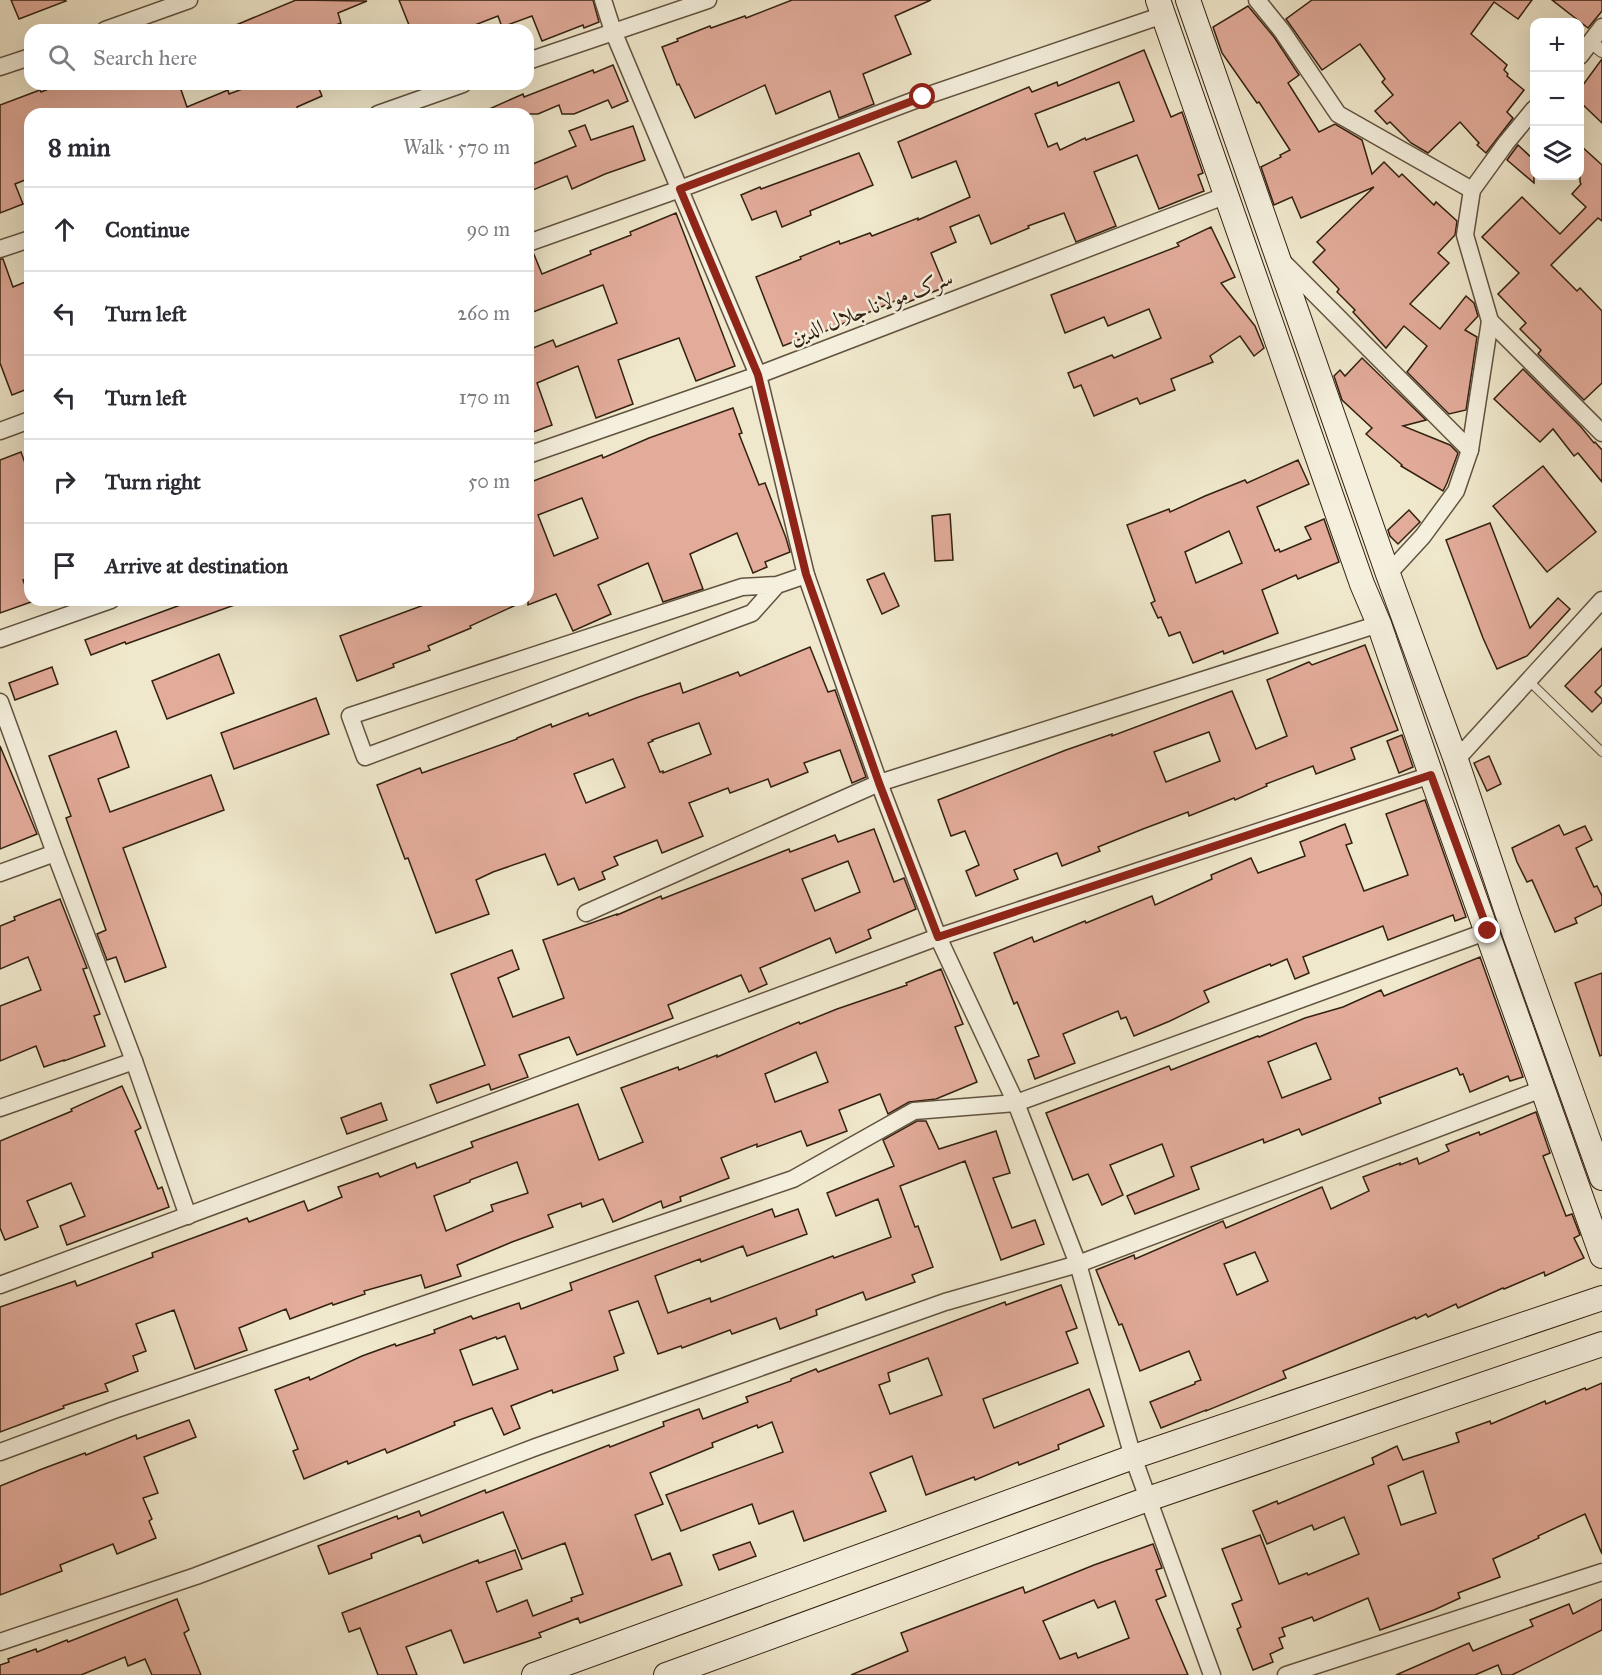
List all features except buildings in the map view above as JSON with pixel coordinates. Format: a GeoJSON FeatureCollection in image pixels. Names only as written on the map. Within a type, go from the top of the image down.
{"type":"FeatureCollection","features":[{"type":"Feature","properties":{"kind":"main road"},"geometry":{"type":"LineString","coordinates":[[1188,0],[1602,1178]]}},
{"type":"Feature","properties":{"kind":"main road"},"geometry":{"type":"LineString","coordinates":[[1160,8],[1362,584],[1379,624],[1602,1256]]}},
{"type":"Feature","properties":{"kind":"main road"},"geometry":{"type":"LineString","coordinates":[[1243,240],[1269,232]]}},
{"type":"Feature","properties":{"kind":"main road"},"geometry":{"type":"LineString","coordinates":[[1260,290],[1287,282]]}},
{"type":"Feature","properties":{"kind":"main road"},"geometry":{"type":"LineString","coordinates":[[534,1675],[1133,1457],[1602,1298]]}},
{"type":"Feature","properties":{"kind":"main road"},"geometry":{"type":"LineString","coordinates":[[666,1675],[1148,1498],[1602,1344]]}},
{"type":"Feature","properties":{"kind":"street"},"geometry":{"type":"LineString","coordinates":[[122,24],[189,0]]}},
{"type":"Feature","properties":{"kind":"street"},"geometry":{"type":"LineString","coordinates":[[603,0],[613,31],[758,375],[806,574],[879,783],[938,937],[1016,1103],[1078,1264],[1133,1457],[1212,1675]]}},
{"type":"Feature","properties":{"kind":"street"},"geometry":{"type":"LineString","coordinates":[[534,59],[708,0]]}},
{"type":"Feature","properties":{"kind":"street"},"geometry":{"type":"LineString","coordinates":[[1257,0],[1282,31],[1338,114],[1472,190]]}},
{"type":"Feature","properties":{"kind":"street"},"geometry":{"type":"LineString","coordinates":[[534,241],[680,189],[1160,8]]}},
{"type":"Feature","properties":{"kind":"street"},"geometry":{"type":"LineString","coordinates":[[1597,47],[1602,27]]}},
{"type":"Feature","properties":{"kind":"street"},"geometry":{"type":"LineString","coordinates":[[0,67],[24,59]]}},
{"type":"Feature","properties":{"kind":"street"},"geometry":{"type":"LineString","coordinates":[[395,108],[446,90]]}},
{"type":"Feature","properties":{"kind":"street"},"geometry":{"type":"LineString","coordinates":[[1388,574],[1423,536],[1456,490],[1470,450],[1490,321],[1465,235],[1472,190],[1530,115]]}},
{"type":"Feature","properties":{"kind":"street","name":"سرک مولانا جلال الدین"},"geometry":{"type":"LineString","coordinates":[[534,453],[758,375],[1227,195]]}},
{"type":"Feature","properties":{"kind":"street"},"geometry":{"type":"LineString","coordinates":[[0,249],[24,241]]}},
{"type":"Feature","properties":{"kind":"street"},"geometry":{"type":"LineString","coordinates":[[1278,257],[1470,450]]}},
{"type":"Feature","properties":{"kind":"street"},"geometry":{"type":"LineString","coordinates":[[1490,321],[1602,433]]}},
{"type":"Feature","properties":{"kind":"street"},"geometry":{"type":"LineString","coordinates":[[0,431],[24,422]]}},
{"type":"Feature","properties":{"kind":"street"},"geometry":{"type":"LineString","coordinates":[[777,585],[752,613],[365,757],[350,716],[742,587],[777,585],[806,574]]}},
{"type":"Feature","properties":{"kind":"street"},"geometry":{"type":"LineString","coordinates":[[1456,760],[1602,600]]}},
{"type":"Feature","properties":{"kind":"street"},"geometry":{"type":"LineString","coordinates":[[0,639],[94,606]]}},
{"type":"Feature","properties":{"kind":"street"},"geometry":{"type":"LineString","coordinates":[[586,914],[879,783],[1379,624]]}},
{"type":"Feature","properties":{"kind":"street"},"geometry":{"type":"LineString","coordinates":[[0,702],[134,1061],[188,1216]]}},
{"type":"Feature","properties":{"kind":"street"},"geometry":{"type":"LineString","coordinates":[[0,1285],[938,937],[1431,775]]}},
{"type":"Feature","properties":{"kind":"street"},"geometry":{"type":"LineString","coordinates":[[0,873],[55,854]]}},
{"type":"Feature","properties":{"kind":"street"},"geometry":{"type":"LineString","coordinates":[[0,1452],[114,1410],[793,1179],[914,1111],[1016,1103],[1488,931]]}},
{"type":"Feature","properties":{"kind":"street"},"geometry":{"type":"LineString","coordinates":[[0,1108],[134,1061]]}},
{"type":"Feature","properties":{"kind":"street"},"geometry":{"type":"LineString","coordinates":[[0,1642],[196,1576],[536,1447],[945,1302],[1078,1264],[1542,1089]]}},
{"type":"Feature","properties":{"kind":"street"},"geometry":{"type":"LineString","coordinates":[[1286,1675],[1602,1572]]}},
{"type":"Feature","properties":{"kind":"lane"},"geometry":{"type":"LineString","coordinates":[[1528,681],[1602,752]]}},
{"type":"Feature","properties":{"kind":"route"},"geometry":{"type":"LineString","coordinates":[[923,97],[680,189],[758,375],[806,574],[879,783],[938,937],[1431,775],[1488,931]]}}]}
